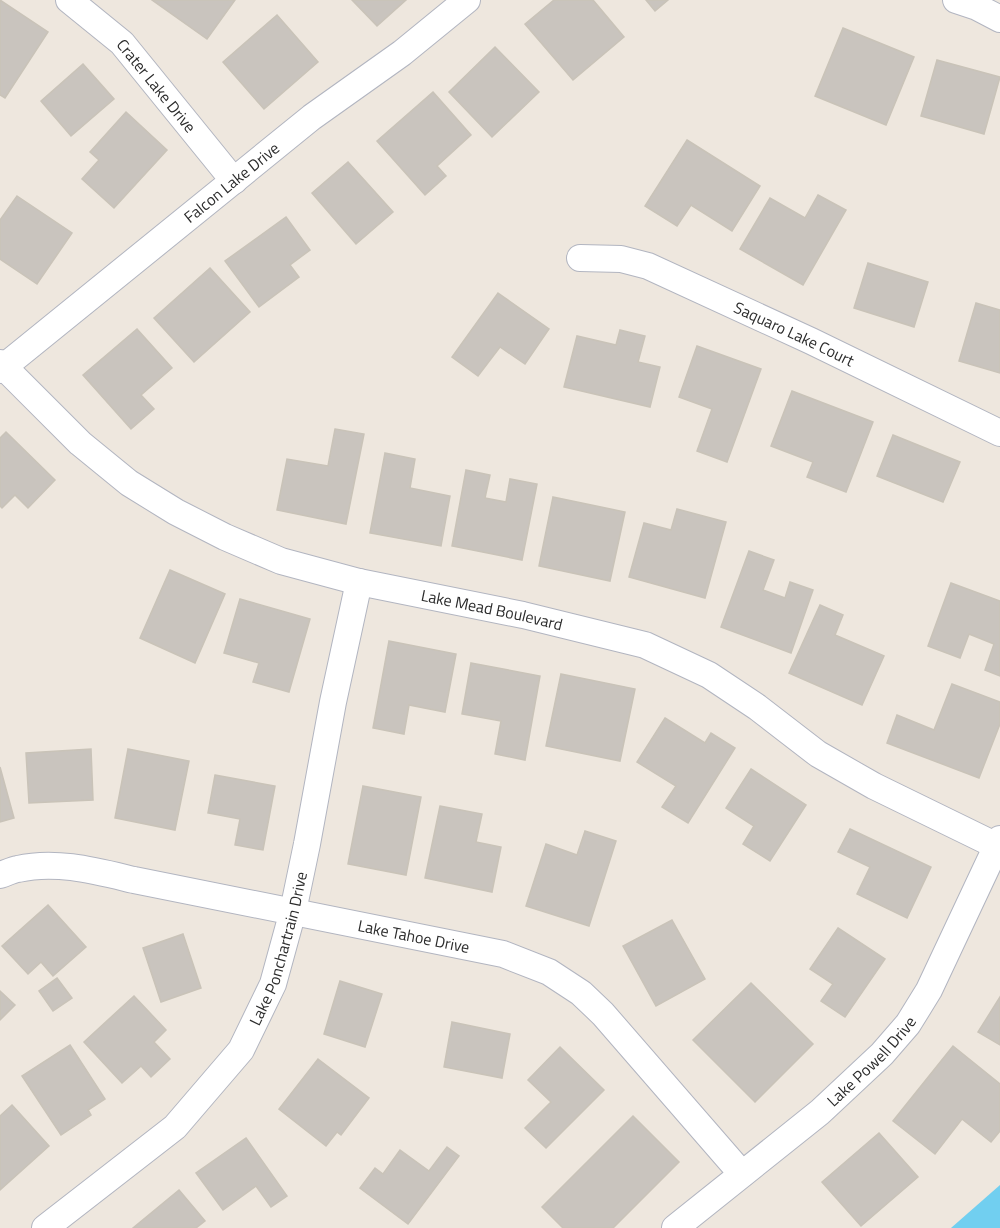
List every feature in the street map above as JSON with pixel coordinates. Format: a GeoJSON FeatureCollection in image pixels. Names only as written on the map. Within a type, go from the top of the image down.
{"type":"FeatureCollection","features":[{"type":"Feature","properties":{"kind":"street","name":"Crater Lake Drive"},"geometry":{"type":"LineString","coordinates":[[69,0],[122,43],[234,181]]}},
{"type":"Feature","properties":{"kind":"street","name":"Falcon Lake Drive"},"geometry":{"type":"LineString","coordinates":[[1,367],[312,117],[402,54],[467,0]]}},
{"type":"Feature","properties":{"kind":"street"},"geometry":{"type":"LineString","coordinates":[[956,0],[977,7],[1000,19]]}},
{"type":"Feature","properties":{"kind":"street","name":"Saquaro Lake Court"},"geometry":{"type":"LineString","coordinates":[[580,258],[621,258],[648,266],[811,341],[1000,433]]}},
{"type":"Feature","properties":{"kind":"street","name":"Lake Mead Boulevard"},"geometry":{"type":"LineString","coordinates":[[1,367],[80,443],[129,483],[176,512],[225,537],[281,561],[359,582],[523,615],[645,645],[709,675],[757,707],[818,754],[874,786],[998,842]]}},
{"type":"Feature","properties":{"kind":"street","name":"Lake Ponchartrain Drive"},"geometry":{"type":"LineString","coordinates":[[45,1228],[175,1127],[241,1050],[273,984],[293,911],[308,844],[333,702],[359,582]]}},
{"type":"Feature","properties":{"kind":"street","name":"Lake Powell Drive"},"geometry":{"type":"LineString","coordinates":[[675,1228],[820,1112],[882,1054],[908,1024],[928,990],[998,842]]}},
{"type":"Feature","properties":{"kind":"street","name":"Lake Tahoe Drive"},"geometry":{"type":"LineString","coordinates":[[0,875],[18,869],[53,866],[89,869],[502,954],[549,972],[581,993],[603,1014],[742,1174]]}},
{"type":"Feature","properties":{"kind":"water"},"geometry":{"type":"Polygon","coordinates":[[[1000,1185],[1000,1228],[951,1228],[1000,1185]]]}},
{"type":"Feature","properties":{"kind":"building"},"geometry":{"type":"Polygon","coordinates":[[[0,0],[48,32],[5,98],[0,95],[0,0]]]}},
{"type":"Feature","properties":{"kind":"building"},"geometry":{"type":"Polygon","coordinates":[[[152,0],[235,0],[207,39],[152,0]]]}},
{"type":"Feature","properties":{"kind":"building"},"geometry":{"type":"Polygon","coordinates":[[[352,0],[406,0],[377,26],[352,0]]]}},
{"type":"Feature","properties":{"kind":"building"},"geometry":{"type":"Polygon","coordinates":[[[554,0],[593,0],[624,37],[573,80],[525,24],[554,0]]]}},
{"type":"Feature","properties":{"kind":"building"},"geometry":{"type":"Polygon","coordinates":[[[646,0],[668,0],[655,11],[646,0]]]}},
{"type":"Feature","properties":{"kind":"building"},"geometry":{"type":"Polygon","coordinates":[[[277,15],[318,62],[264,109],[223,62],[277,15]]]}},
{"type":"Feature","properties":{"kind":"building"},"geometry":{"type":"Polygon","coordinates":[[[843,28],[914,57],[886,125],[815,96],[843,28]]]}},
{"type":"Feature","properties":{"kind":"building"},"geometry":{"type":"Polygon","coordinates":[[[495,47],[539,92],[492,137],[449,92],[495,47]]]}},
{"type":"Feature","properties":{"kind":"building"},"geometry":{"type":"Polygon","coordinates":[[[937,60],[1000,77],[984,134],[921,116],[937,60]]]}},
{"type":"Feature","properties":{"kind":"building"},"geometry":{"type":"Polygon","coordinates":[[[83,64],[114,99],[71,136],[41,101],[83,64]]]}},
{"type":"Feature","properties":{"kind":"building"},"geometry":{"type":"Polygon","coordinates":[[[433,92],[471,135],[437,166],[446,176],[425,195],[377,141],[433,92]]]}},
{"type":"Feature","properties":{"kind":"building"},"geometry":{"type":"Polygon","coordinates":[[[126,112],[167,150],[114,208],[82,179],[99,160],[90,152],[126,112]]]}},
{"type":"Feature","properties":{"kind":"building"},"geometry":{"type":"Polygon","coordinates":[[[687,140],[760,186],[732,231],[691,205],[677,226],[645,206],[687,140]]]}},
{"type":"Feature","properties":{"kind":"building"},"geometry":{"type":"Polygon","coordinates":[[[348,162],[393,212],[356,244],[312,193],[348,162]]]}},
{"type":"Feature","properties":{"kind":"building"},"geometry":{"type":"Polygon","coordinates":[[[818,195],[846,210],[803,285],[740,249],[770,198],[805,218],[818,195]]]}},
{"type":"Feature","properties":{"kind":"building"},"geometry":{"type":"Polygon","coordinates":[[[17,196],[72,233],[37,284],[0,259],[0,220],[17,196]]]}},
{"type":"Feature","properties":{"kind":"building"},"geometry":{"type":"Polygon","coordinates":[[[286,217],[310,250],[290,265],[299,277],[259,307],[225,261],[286,217]]]}},
{"type":"Feature","properties":{"kind":"building"},"geometry":{"type":"Polygon","coordinates":[[[868,263],[928,282],[914,327],[854,308],[868,263]]]}},
{"type":"Feature","properties":{"kind":"building"},"geometry":{"type":"Polygon","coordinates":[[[210,268],[250,312],[194,362],[154,318],[210,268]]]}},
{"type":"Feature","properties":{"kind":"building"},"geometry":{"type":"Polygon","coordinates":[[[498,293],[549,329],[525,364],[500,347],[478,376],[452,357],[498,293]]]}},
{"type":"Feature","properties":{"kind":"building"},"geometry":{"type":"Polygon","coordinates":[[[976,303],[1000,310],[1000,373],[959,361],[976,303]]]}},
{"type":"Feature","properties":{"kind":"building"},"geometry":{"type":"Polygon","coordinates":[[[137,329],[172,368],[141,395],[154,409],[131,429],[83,375],[137,329]]]}},
{"type":"Feature","properties":{"kind":"building"},"geometry":{"type":"Polygon","coordinates":[[[620,330],[645,336],[638,362],[660,367],[650,407],[564,387],[577,336],[616,345],[620,330]]]}},
{"type":"Feature","properties":{"kind":"building"},"geometry":{"type":"Polygon","coordinates":[[[697,346],[761,369],[727,462],[697,451],[712,409],[679,397],[697,346]]]}},
{"type":"Feature","properties":{"kind":"building"},"geometry":{"type":"Polygon","coordinates":[[[792,391],[873,422],[846,492],[807,477],[813,462],[771,446],[792,391]]]}},
{"type":"Feature","properties":{"kind":"building"},"geometry":{"type":"Polygon","coordinates":[[[335,429],[364,434],[346,524],[277,510],[287,459],[328,466],[335,429]]]}},
{"type":"Feature","properties":{"kind":"building"},"geometry":{"type":"Polygon","coordinates":[[[6,432],[55,480],[28,508],[15,495],[2,508],[0,506],[0,438],[6,432]]]}},
{"type":"Feature","properties":{"kind":"building"},"geometry":{"type":"Polygon","coordinates":[[[893,435],[960,462],[943,502],[877,476],[893,435]]]}},
{"type":"Feature","properties":{"kind":"building"},"geometry":{"type":"Polygon","coordinates":[[[385,453],[415,459],[410,488],[450,496],[441,546],[370,533],[385,453]]]}},
{"type":"Feature","properties":{"kind":"building"},"geometry":{"type":"Polygon","coordinates":[[[466,470],[490,475],[485,498],[506,502],[510,479],[537,484],[522,560],[452,546],[466,470]]]}},
{"type":"Feature","properties":{"kind":"building"},"geometry":{"type":"Polygon","coordinates":[[[553,497],[625,512],[610,581],[539,566],[553,497]]]}},
{"type":"Feature","properties":{"kind":"building"},"geometry":{"type":"Polygon","coordinates":[[[677,509],[726,522],[705,598],[629,577],[644,523],[671,530],[677,509]]]}},
{"type":"Feature","properties":{"kind":"building"},"geometry":{"type":"Polygon","coordinates":[[[749,551],[774,560],[763,590],[785,598],[790,582],[813,590],[791,653],[721,627],[749,551]]]}},
{"type":"Feature","properties":{"kind":"building"},"geometry":{"type":"Polygon","coordinates":[[[170,570],[225,594],[195,663],[140,638],[170,570]]]}},
{"type":"Feature","properties":{"kind":"building"},"geometry":{"type":"Polygon","coordinates":[[[951,583],[1000,601],[1000,676],[985,670],[994,644],[969,634],[960,658],[928,646],[951,583]]]}},
{"type":"Feature","properties":{"kind":"building"},"geometry":{"type":"Polygon","coordinates":[[[240,599],[310,619],[289,692],[253,682],[259,663],[224,653],[240,599]]]}},
{"type":"Feature","properties":{"kind":"building"},"geometry":{"type":"Polygon","coordinates":[[[820,605],[843,615],[835,635],[884,656],[862,705],[789,673],[820,605]]]}},
{"type":"Feature","properties":{"kind":"building"},"geometry":{"type":"Polygon","coordinates":[[[389,641],[456,654],[445,712],[409,705],[404,734],[373,728],[389,641]]]}},
{"type":"Feature","properties":{"kind":"building"},"geometry":{"type":"Polygon","coordinates":[[[471,663],[540,676],[525,760],[495,754],[501,721],[462,714],[471,663]]]}},
{"type":"Feature","properties":{"kind":"building"},"geometry":{"type":"Polygon","coordinates":[[[561,674],[635,689],[620,761],[546,746],[561,674]]]}},
{"type":"Feature","properties":{"kind":"building"},"geometry":{"type":"Polygon","coordinates":[[[952,684],[1000,702],[1000,724],[979,778],[887,743],[897,715],[934,730],[952,684]]]}},
{"type":"Feature","properties":{"kind":"building"},"geometry":{"type":"Polygon","coordinates":[[[665,718],[705,743],[711,733],[735,748],[688,823],[662,807],[676,786],[637,762],[665,718]]]}},
{"type":"Feature","properties":{"kind":"building"},"geometry":{"type":"Polygon","coordinates":[[[91,749],[93,800],[29,803],[26,753],[91,749]]]}},
{"type":"Feature","properties":{"kind":"building"},"geometry":{"type":"Polygon","coordinates":[[[128,749],[189,761],[175,830],[115,818],[128,749]]]}},
{"type":"Feature","properties":{"kind":"building"},"geometry":{"type":"Polygon","coordinates":[[[0,767],[14,818],[0,822],[0,767]]]}},
{"type":"Feature","properties":{"kind":"building"},"geometry":{"type":"Polygon","coordinates":[[[751,769],[806,805],[770,861],[743,844],[754,826],[726,808],[751,769]]]}},
{"type":"Feature","properties":{"kind":"building"},"geometry":{"type":"Polygon","coordinates":[[[215,775],[275,786],[263,850],[235,845],[240,819],[208,813],[215,775]]]}},
{"type":"Feature","properties":{"kind":"building"},"geometry":{"type":"Polygon","coordinates":[[[363,786],[421,797],[406,875],[348,864],[363,786]]]}},
{"type":"Feature","properties":{"kind":"building"},"geometry":{"type":"Polygon","coordinates":[[[440,806],[482,814],[476,842],[501,847],[492,892],[425,878],[440,806]]]}},
{"type":"Feature","properties":{"kind":"building"},"geometry":{"type":"Polygon","coordinates":[[[850,829],[931,867],[907,918],[857,894],[870,867],[838,852],[850,829]]]}},
{"type":"Feature","properties":{"kind":"building"},"geometry":{"type":"Polygon","coordinates":[[[585,831],[616,841],[589,926],[526,906],[546,844],[577,855],[585,831]]]}},
{"type":"Feature","properties":{"kind":"building"},"geometry":{"type":"Polygon","coordinates":[[[48,905],[86,947],[53,976],[41,962],[28,974],[2,946],[48,905]]]}},
{"type":"Feature","properties":{"kind":"building"},"geometry":{"type":"Polygon","coordinates":[[[672,920],[705,979],[656,1006],[623,946],[672,920]]]}},
{"type":"Feature","properties":{"kind":"building"},"geometry":{"type":"Polygon","coordinates":[[[838,928],[885,959],[845,1017],[821,1001],[833,984],[810,969],[838,928]]]}},
{"type":"Feature","properties":{"kind":"building"},"geometry":{"type":"Polygon","coordinates":[[[183,934],[201,988],[161,1002],[143,948],[183,934]]]}},
{"type":"Feature","properties":{"kind":"building"},"geometry":{"type":"Polygon","coordinates":[[[57,978],[72,998],[53,1011],[39,991],[57,978]]]}},
{"type":"Feature","properties":{"kind":"building"},"geometry":{"type":"Polygon","coordinates":[[[340,981],[382,994],[365,1047],[324,1034],[340,981]]]}},
{"type":"Feature","properties":{"kind":"building"},"geometry":{"type":"Polygon","coordinates":[[[751,983],[813,1044],[755,1102],[693,1040],[751,983]]]}},
{"type":"Feature","properties":{"kind":"building"},"geometry":{"type":"Polygon","coordinates":[[[0,991],[15,1005],[0,1020],[0,991]]]}},
{"type":"Feature","properties":{"kind":"building"},"geometry":{"type":"Polygon","coordinates":[[[134,996],[166,1030],[154,1042],[170,1059],[151,1077],[141,1066],[122,1083],[84,1042],[134,996]]]}},
{"type":"Feature","properties":{"kind":"building"},"geometry":{"type":"Polygon","coordinates":[[[1000,997],[1000,1045],[978,1032],[1000,997]]]}},
{"type":"Feature","properties":{"kind":"building"},"geometry":{"type":"Polygon","coordinates":[[[452,1022],[510,1034],[502,1078],[444,1067],[452,1022]]]}},
{"type":"Feature","properties":{"kind":"building"},"geometry":{"type":"Polygon","coordinates":[[[70,1045],[105,1099],[88,1110],[91,1115],[61,1135],[22,1076],[70,1045]]]}},
{"type":"Feature","properties":{"kind":"building"},"geometry":{"type":"Polygon","coordinates":[[[953,1046],[1000,1084],[1000,1131],[991,1142],[962,1119],[935,1154],[893,1121],[953,1046]]]}},
{"type":"Feature","properties":{"kind":"building"},"geometry":{"type":"Polygon","coordinates":[[[560,1047],[604,1090],[546,1148],[525,1128],[551,1102],[528,1080],[560,1047]]]}},
{"type":"Feature","properties":{"kind":"building"},"geometry":{"type":"Polygon","coordinates":[[[318,1059],[369,1098],[341,1135],[337,1132],[326,1146],[279,1109],[318,1059]]]}},
{"type":"Feature","properties":{"kind":"building"},"geometry":{"type":"Polygon","coordinates":[[[12,1105],[49,1146],[0,1190],[0,1116],[12,1105]]]}},
{"type":"Feature","properties":{"kind":"building"},"geometry":{"type":"Polygon","coordinates":[[[633,1116],[679,1162],[613,1228],[563,1228],[542,1207],[633,1116]]]}},
{"type":"Feature","properties":{"kind":"building"},"geometry":{"type":"Polygon","coordinates":[[[879,1133],[918,1177],[861,1226],[822,1182],[879,1133]]]}},
{"type":"Feature","properties":{"kind":"building"},"geometry":{"type":"Polygon","coordinates":[[[246,1138],[287,1196],[271,1207],[256,1186],[223,1210],[196,1173],[246,1138]]]}},
{"type":"Feature","properties":{"kind":"building"},"geometry":{"type":"Polygon","coordinates":[[[447,1147],[459,1156],[408,1224],[360,1188],[375,1168],[383,1174],[400,1150],[429,1171],[447,1147]]]}},
{"type":"Feature","properties":{"kind":"building"},"geometry":{"type":"Polygon","coordinates":[[[179,1190],[205,1221],[196,1228],[133,1228],[179,1190]]]}}]}
